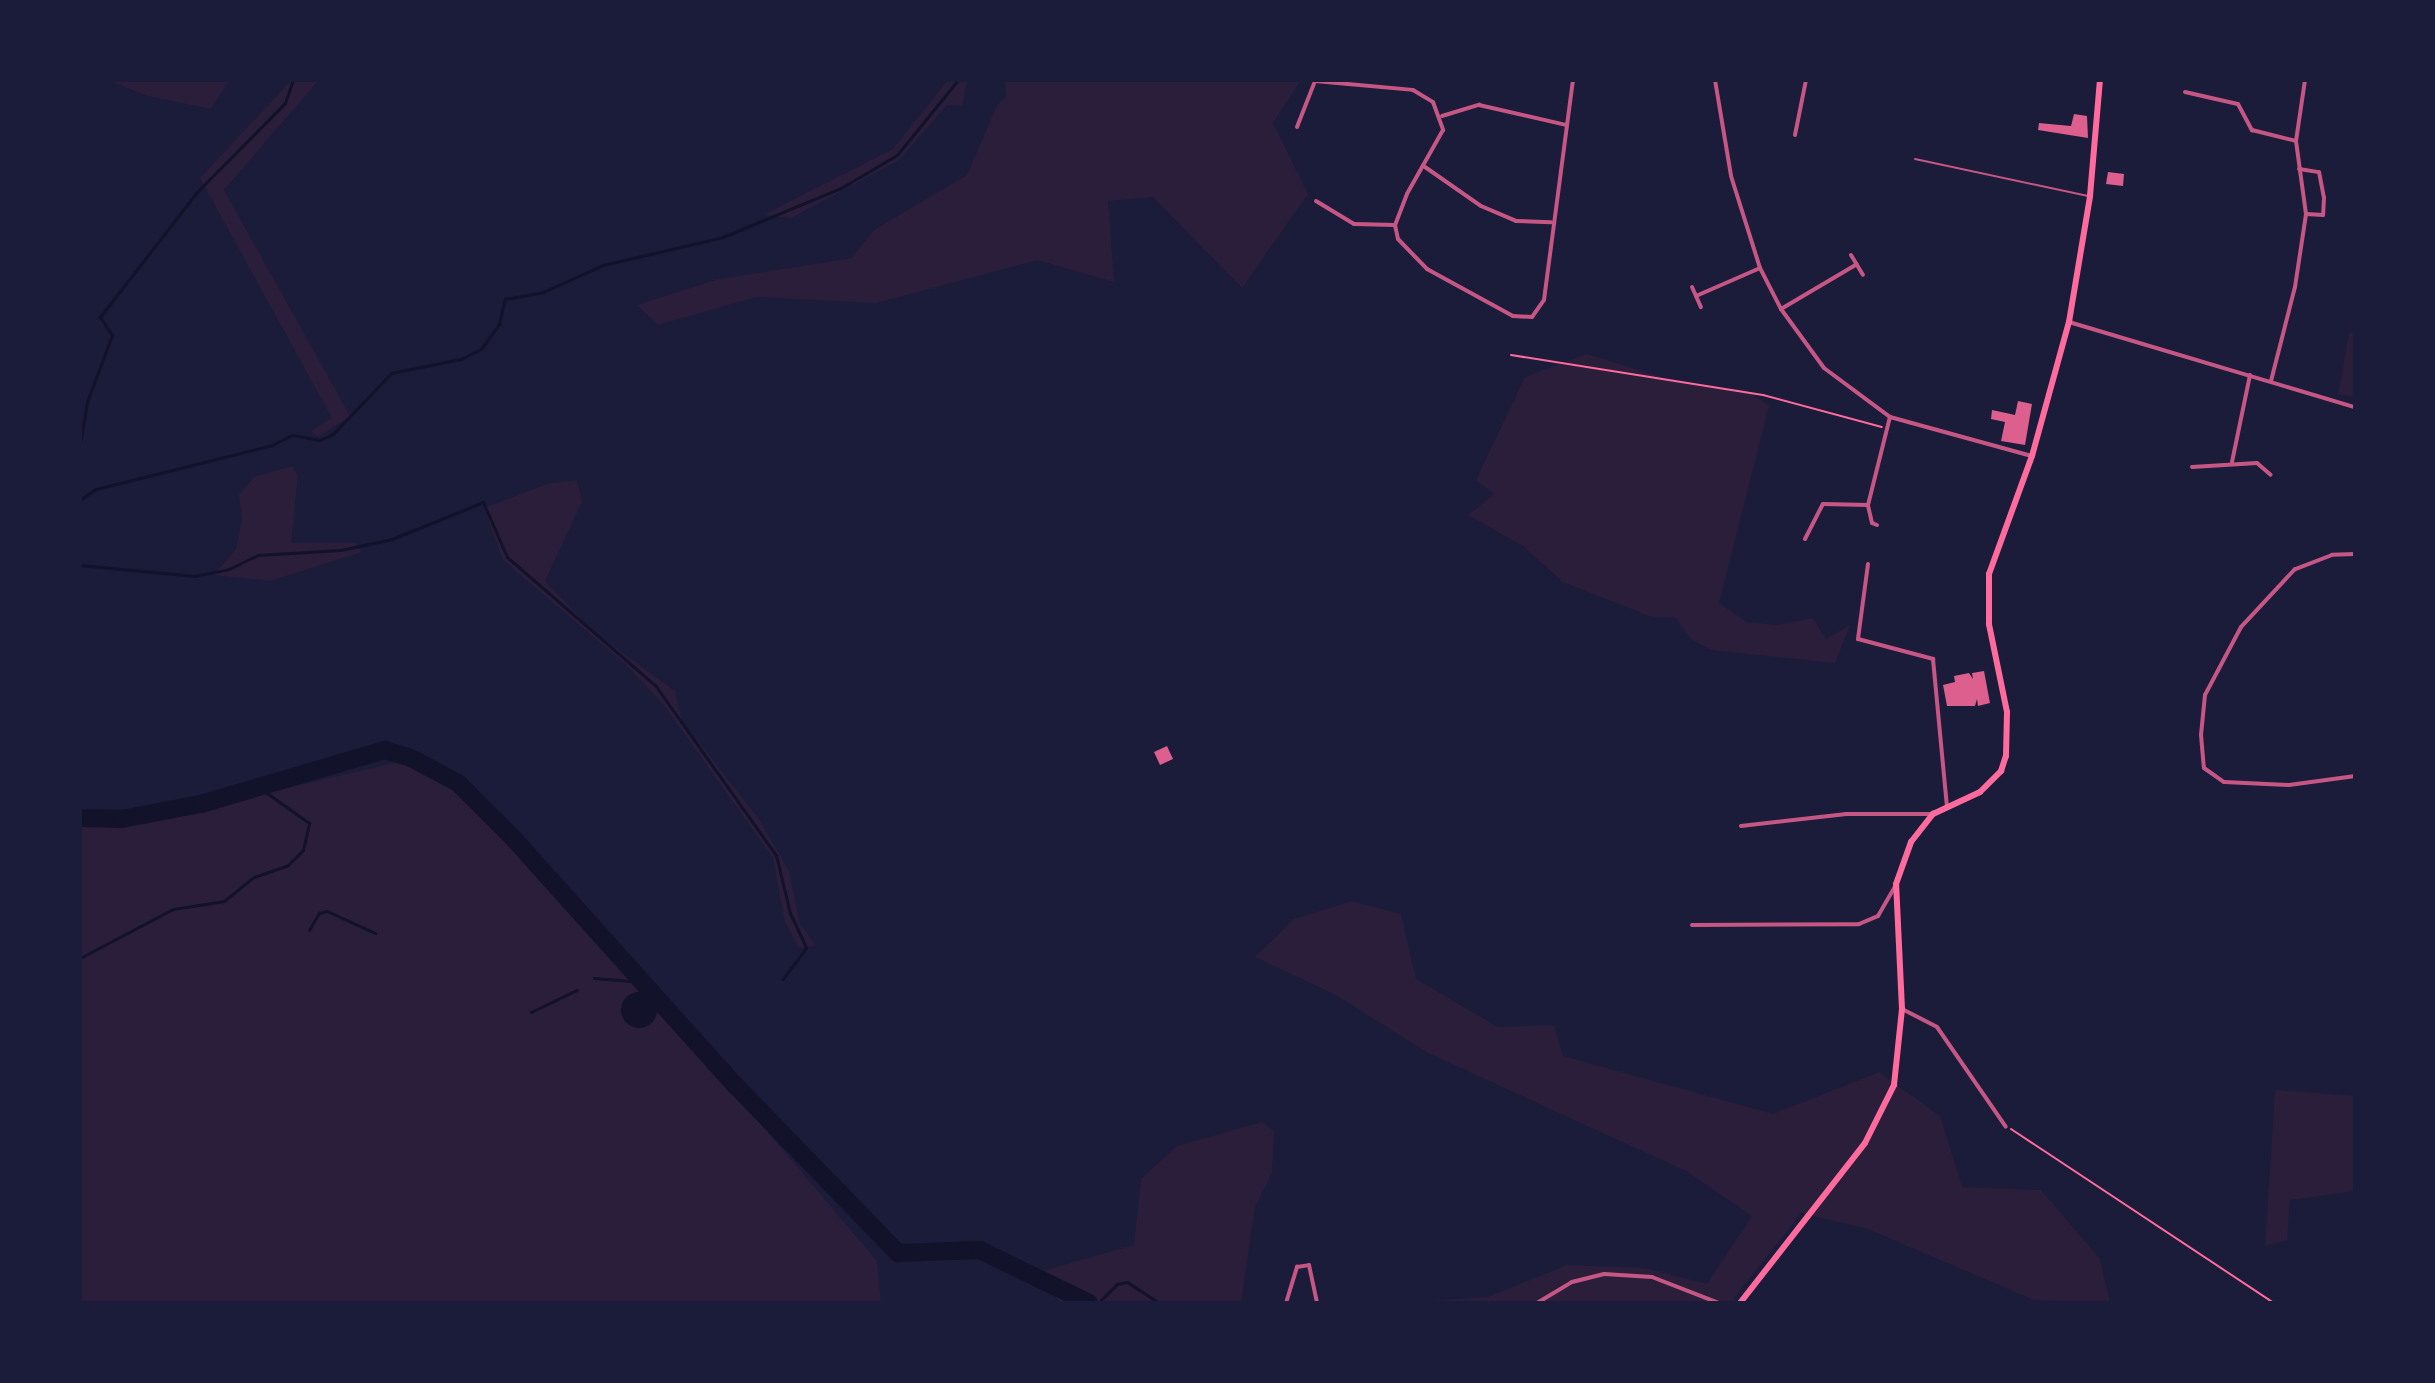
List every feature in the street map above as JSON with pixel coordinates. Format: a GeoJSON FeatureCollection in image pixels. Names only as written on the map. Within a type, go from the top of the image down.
{"type":"FeatureCollection","features":[{"type":"Feature","properties":{"kind":"main road"},"geometry":{"type":"LineString","coordinates":[[1740,1303],[1865,1143],[1894,1085],[1902,1009],[1896,884],[1911,842],[1933,814],[1980,792],[2001,771],[2006,756],[2007,712],[1989,624],[1989,574],[2032,456],[2069,322],[2090,196],[2100,80]]}},
{"type":"Feature","properties":{"kind":"street"},"geometry":{"type":"LineString","coordinates":[[1395,225],[1408,253],[1427,269],[1513,316],[1532,317],[1544,300],[1573,80]]}},
{"type":"Feature","properties":{"kind":"street"},"geometry":{"type":"LineString","coordinates":[[1715,80],[1731,176],[1760,268],[1781,309],[1824,368],[1890,417],[2032,456]]}},
{"type":"Feature","properties":{"kind":"street"},"geometry":{"type":"LineString","coordinates":[[1795,135],[1806,80]]}},
{"type":"Feature","properties":{"kind":"street"},"geometry":{"type":"LineString","coordinates":[[2271,381],[2295,287],[2306,214],[2296,141],[2305,80]]}},
{"type":"Feature","properties":{"kind":"street"},"geometry":{"type":"LineString","coordinates":[[1297,127],[1315,81],[1413,90],[1433,102],[1442,116],[1443,130],[1395,225]]}},
{"type":"Feature","properties":{"kind":"street"},"geometry":{"type":"LineString","coordinates":[[2185,92],[2238,104],[2252,130],[2296,141]]}},
{"type":"Feature","properties":{"kind":"street"},"geometry":{"type":"LineString","coordinates":[[1442,116],[1479,105],[1566,125]]}},
{"type":"Feature","properties":{"kind":"street"},"geometry":{"type":"LineString","coordinates":[[1425,167],[1481,206],[1516,221],[1552,222]]}},
{"type":"Feature","properties":{"kind":"street"},"geometry":{"type":"LineString","coordinates":[[2299,169],[2319,172],[2324,198],[2323,215],[2306,214]]}},
{"type":"Feature","properties":{"kind":"street"},"geometry":{"type":"LineString","coordinates":[[1316,201],[1354,224],[1395,225]]}},
{"type":"Feature","properties":{"kind":"street"},"geometry":{"type":"LineString","coordinates":[[1851,255],[1863,275]]}},
{"type":"Feature","properties":{"kind":"street"},"geometry":{"type":"LineString","coordinates":[[1781,309],[1791,307],[1857,264]]}},
{"type":"Feature","properties":{"kind":"street"},"geometry":{"type":"LineString","coordinates":[[1696,296],[1760,268]]}},
{"type":"Feature","properties":{"kind":"street"},"geometry":{"type":"LineString","coordinates":[[1692,287],[1701,307]]}},
{"type":"Feature","properties":{"kind":"street"},"geometry":{"type":"LineString","coordinates":[[1789,319],[1791,307]]}},
{"type":"Feature","properties":{"kind":"street"},"geometry":{"type":"LineString","coordinates":[[2069,322],[2355,407]]}},
{"type":"Feature","properties":{"kind":"street"},"geometry":{"type":"LineString","coordinates":[[2232,462],[2250,375]]}},
{"type":"Feature","properties":{"kind":"street"},"geometry":{"type":"LineString","coordinates":[[1877,525],[1872,523],[1868,505],[1890,417]]}},
{"type":"Feature","properties":{"kind":"street"},"geometry":{"type":"LineString","coordinates":[[2192,467],[2215,468],[2232,462],[2257,463],[2271,475]]}},
{"type":"Feature","properties":{"kind":"street"},"geometry":{"type":"LineString","coordinates":[[1805,539],[1823,504],[1868,505]]}},
{"type":"Feature","properties":{"kind":"street"},"geometry":{"type":"LineString","coordinates":[[2355,554],[2332,555],[2295,569],[2241,627],[2205,695],[2201,735],[2204,768],[2224,782],[2289,785],[2355,776]]}},
{"type":"Feature","properties":{"kind":"street"},"geometry":{"type":"LineString","coordinates":[[1868,564],[1858,639],[1933,659],[1947,807]]}},
{"type":"Feature","properties":{"kind":"street"},"geometry":{"type":"LineString","coordinates":[[1741,826],[1846,814],[1933,814]]}},
{"type":"Feature","properties":{"kind":"street"},"geometry":{"type":"LineString","coordinates":[[1692,925],[1859,924],[1878,916],[1896,884]]}},
{"type":"Feature","properties":{"kind":"street"},"geometry":{"type":"LineString","coordinates":[[1902,1009],[1937,1027],[2006,1127]]}},
{"type":"Feature","properties":{"kind":"street"},"geometry":{"type":"LineString","coordinates":[[1286,1303],[1297,1267],[1309,1265],[1317,1303]]}},
{"type":"Feature","properties":{"kind":"street"},"geometry":{"type":"LineString","coordinates":[[1537,1303],[1572,1282],[1604,1274],[1652,1277],[1719,1303]]}},
{"type":"Feature","properties":{"kind":"lane"},"geometry":{"type":"LineString","coordinates":[[1915,159],[2090,196]]}},
{"type":"Feature","properties":{"kind":"path"},"geometry":{"type":"LineString","coordinates":[[1511,355],[1754,398],[1763,395],[1887,428]]}},
{"type":"Feature","properties":{"kind":"path"},"geometry":{"type":"LineString","coordinates":[[2006,1127],[2274,1303]]}},
{"type":"Feature","properties":{"kind":"shaded area"},"geometry":{"type":"Polygon","coordinates":[[[107,80],[229,80],[211,109],[148,96],[107,80]]]}},
{"type":"Feature","properties":{"kind":"shaded area"},"geometry":{"type":"Polygon","coordinates":[[[292,80],[319,80],[224,190],[350,416],[318,437],[311,431],[332,418],[200,178],[292,80]]]}},
{"type":"Feature","properties":{"kind":"shaded area"},"geometry":{"type":"Polygon","coordinates":[[[948,80],[967,80],[962,106],[947,105],[899,160],[791,218],[763,215],[893,149],[948,80]]]}},
{"type":"Feature","properties":{"kind":"shaded area"},"geometry":{"type":"Polygon","coordinates":[[[1005,80],[1301,80],[1273,123],[1308,194],[1242,288],[1153,197],[1108,201],[1114,282],[1038,260],[876,303],[756,297],[658,325],[637,305],[719,279],[852,258],[874,230],[967,175],[997,105],[1006,97],[1005,80]]]}},
{"type":"Feature","properties":{"kind":"shaded area"},"geometry":{"type":"Polygon","coordinates":[[[2349,333],[2355,334],[2355,397],[2338,394],[2349,333]]]}},
{"type":"Feature","properties":{"kind":"shaded area"},"geometry":{"type":"Polygon","coordinates":[[[1587,354],[1671,380],[1752,394],[1769,406],[1719,603],[1747,622],[1777,625],[1813,618],[1826,639],[1850,625],[1835,663],[1711,650],[1691,639],[1675,617],[1652,617],[1563,582],[1523,546],[1468,515],[1494,494],[1476,480],[1525,377],[1587,354]]]}},
{"type":"Feature","properties":{"kind":"shaded area"},"geometry":{"type":"Polygon","coordinates":[[[292,466],[298,475],[291,543],[355,543],[362,552],[270,581],[214,575],[236,549],[242,520],[239,495],[254,477],[292,466]]]}},
{"type":"Feature","properties":{"kind":"shaded area"},"geometry":{"type":"Polygon","coordinates":[[[577,480],[582,502],[545,581],[595,633],[675,691],[682,721],[759,819],[789,871],[800,924],[816,946],[799,948],[785,922],[773,858],[664,705],[623,662],[503,560],[484,508],[547,484],[577,480]]]}},
{"type":"Feature","properties":{"kind":"shaded area"},"geometry":{"type":"Polygon","coordinates":[[[398,762],[458,788],[612,948],[877,1261],[881,1303],[80,1303],[80,825],[121,827],[398,762]]]}},
{"type":"Feature","properties":{"kind":"shaded area"},"geometry":{"type":"Polygon","coordinates":[[[1352,901],[1401,914],[1416,979],[1498,1027],[1554,1025],[1563,1056],[1773,1114],[1879,1072],[1940,1116],[1962,1187],[2041,1190],[2100,1259],[2110,1303],[2034,1300],[1868,1229],[1801,1213],[1734,1298],[1737,1303],[1401,1303],[1488,1297],[1567,1265],[1645,1268],[1707,1284],[1752,1216],[1686,1171],[1428,1053],[1336,995],[1255,957],[1294,919],[1352,901]]]}},
{"type":"Feature","properties":{"kind":"shaded area"},"geometry":{"type":"Polygon","coordinates":[[[639,992],[652,997],[657,1010],[652,1023],[639,1028],[626,1023],[621,1010],[626,997],[639,992]]]}},
{"type":"Feature","properties":{"kind":"shaded area"},"geometry":{"type":"Polygon","coordinates":[[[2275,1090],[2355,1096],[2355,1191],[2290,1200],[2287,1240],[2265,1246],[2275,1090]]]}},
{"type":"Feature","properties":{"kind":"shaded area"},"geometry":{"type":"Polygon","coordinates":[[[1262,1122],[1274,1131],[1272,1173],[1255,1207],[1241,1303],[1061,1303],[1035,1273],[1134,1245],[1141,1179],[1177,1146],[1262,1122]]]}},
{"type":"Feature","properties":{"kind":"building"},"geometry":{"type":"Polygon","coordinates":[[[2074,114],[2087,116],[2088,138],[2038,130],[2039,123],[2071,126],[2074,114]]]}},
{"type":"Feature","properties":{"kind":"building"},"geometry":{"type":"Polygon","coordinates":[[[2108,172],[2124,174],[2123,186],[2106,184],[2108,172]]]}},
{"type":"Feature","properties":{"kind":"building"},"geometry":{"type":"Polygon","coordinates":[[[2018,401],[2032,404],[2025,445],[2001,441],[2005,422],[1991,419],[1992,410],[2015,415],[2018,401]]]}},
{"type":"Feature","properties":{"kind":"building"},"geometry":{"type":"Polygon","coordinates":[[[1984,671],[1990,703],[1978,706],[1977,699],[1975,706],[1947,706],[1943,685],[1955,682],[1954,676],[1969,673],[1973,679],[1972,673],[1984,671]]]}},
{"type":"Feature","properties":{"kind":"building"},"geometry":{"type":"Polygon","coordinates":[[[1167,746],[1173,759],[1160,765],[1154,752],[1167,746]]]}},
{"type":"Feature","properties":{"kind":"waterway"},"geometry":{"type":"LineString","coordinates":[[80,444],[87,402],[112,335],[100,317],[197,192],[285,103],[293,80]]}},
{"type":"Feature","properties":{"kind":"waterway"},"geometry":{"type":"LineString","coordinates":[[80,500],[96,489],[272,445],[292,435],[320,440],[333,434],[391,373],[461,359],[481,349],[499,324],[505,299],[543,292],[603,265],[723,237],[841,188],[897,155],[958,80]]}},
{"type":"Feature","properties":{"kind":"waterway"},"geometry":{"type":"LineString","coordinates":[[80,565],[194,576],[229,569],[258,555],[341,550],[392,539],[483,502],[507,557],[655,685],[776,855],[790,913],[806,948],[783,979]]}},
{"type":"Feature","properties":{"kind":"waterway"},"geometry":{"type":"LineString","coordinates":[[80,818],[122,819],[201,804],[385,750],[411,758],[458,783],[514,839],[736,1086],[898,1253],[980,1250],[1089,1303]]}},
{"type":"Feature","properties":{"kind":"waterway"},"geometry":{"type":"LineString","coordinates":[[80,958],[173,909],[224,901],[254,877],[288,865],[303,850],[309,823],[260,788]]}},
{"type":"Feature","properties":{"kind":"waterway"},"geometry":{"type":"LineString","coordinates":[[309,930],[319,913],[327,911],[375,933]]}},
{"type":"Feature","properties":{"kind":"waterway"},"geometry":{"type":"LineString","coordinates":[[594,978],[643,982]]}},
{"type":"Feature","properties":{"kind":"waterway"},"geometry":{"type":"LineString","coordinates":[[531,1012],[577,990]]}},
{"type":"Feature","properties":{"kind":"waterway"},"geometry":{"type":"LineString","coordinates":[[1098,1303],[1117,1284],[1127,1282],[1159,1303]]}}]}
